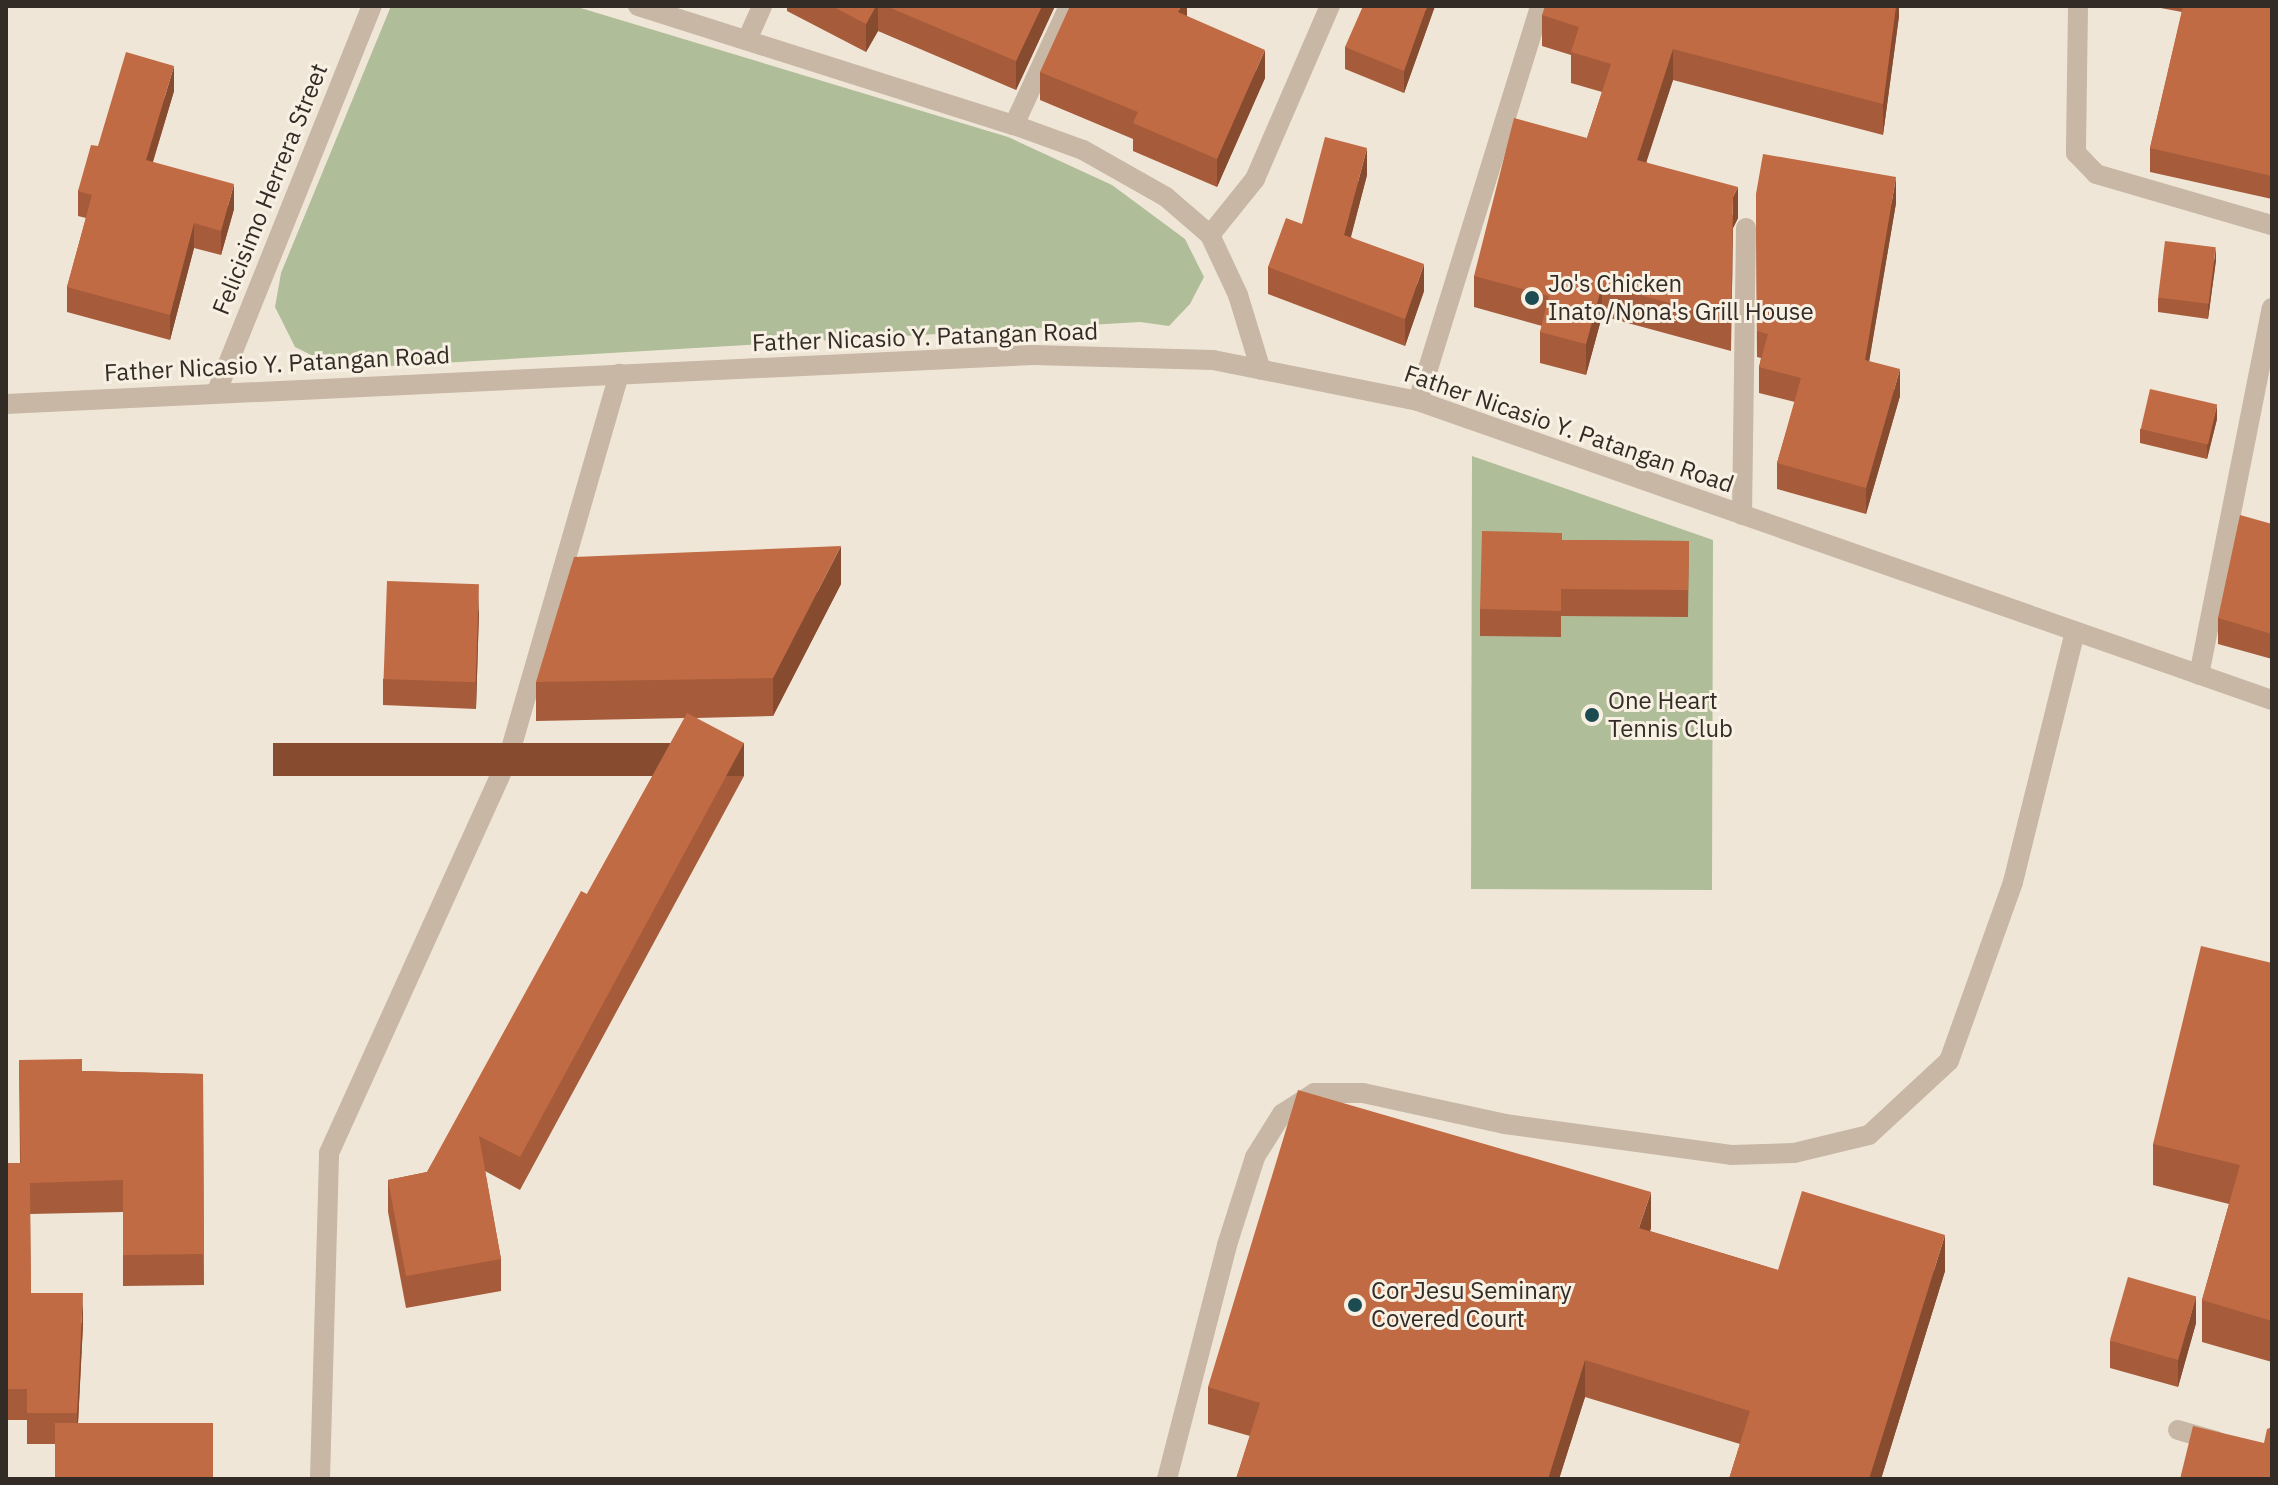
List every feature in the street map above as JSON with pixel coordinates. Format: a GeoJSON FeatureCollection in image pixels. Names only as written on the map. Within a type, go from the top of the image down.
{"type":"FeatureCollection","features":[{"type":"Feature","properties":{"kind":"street","name":"Felicisimo Herrera Street"},"geometry":{"type":"LineString","coordinates":[[217,391],[372,6]]}},
{"type":"Feature","properties":{"kind":"street"},"geometry":{"type":"LineString","coordinates":[[638,6],[1014,125],[1083,150],[1166,197],[1210,235],[1238,295],[1261,370]]}},
{"type":"Feature","properties":{"kind":"street"},"geometry":{"type":"LineString","coordinates":[[747,40],[762,6]]}},
{"type":"Feature","properties":{"kind":"street"},"geometry":{"type":"LineString","coordinates":[[1014,125],[1069,6]]}},
{"type":"Feature","properties":{"kind":"street"},"geometry":{"type":"LineString","coordinates":[[1210,235],[1255,179],[1330,6]]}},
{"type":"Feature","properties":{"kind":"street"},"geometry":{"type":"LineString","coordinates":[[1418,401],[1540,6]]}},
{"type":"Feature","properties":{"kind":"street"},"geometry":{"type":"LineString","coordinates":[[2078,6],[2076,153],[2096,174],[2272,225]]}},
{"type":"Feature","properties":{"kind":"street"},"geometry":{"type":"LineString","coordinates":[[1742,515],[1746,228]]}},
{"type":"Feature","properties":{"kind":"street"},"geometry":{"type":"LineString","coordinates":[[2199,675],[2272,308]]}},
{"type":"Feature","properties":{"kind":"street","name":"Father Nicasio Y. Patangan Road"},"geometry":{"type":"LineString","coordinates":[[6,404],[217,391],[1033,355],[1213,360],[1418,401],[2272,700]]}},
{"type":"Feature","properties":{"kind":"street"},"geometry":{"type":"LineString","coordinates":[[320,1479],[329,1153],[508,759],[619,374]]}},
{"type":"Feature","properties":{"kind":"street"},"geometry":{"type":"LineString","coordinates":[[1167,1479],[1227,1245],[1255,1157],[1282,1114],[1314,1093],[1363,1093],[1505,1124],[1731,1155],[1794,1153],[1869,1135],[1949,1061],[2013,882],[2075,632]]}},
{"type":"Feature","properties":{"kind":"street"},"geometry":{"type":"LineString","coordinates":[[2178,1430],[2232,1446]]}},
{"type":"Feature","properties":{"kind":"green space"},"geometry":{"type":"Polygon","coordinates":[[[391,6],[574,6],[1008,137],[1112,185],[1185,239],[1204,277],[1190,304],[1169,326],[1140,322],[339,369],[295,347],[275,307],[281,273],[391,6]]]}},
{"type":"Feature","properties":{"kind":"green space","name":"One Heart Tennis Club"},"geometry":{"type":"Polygon","coordinates":[[[1472,456],[1713,540],[1712,890],[1471,889],[1472,456]]]}},
{"type":"Feature","properties":{"kind":"building"},"geometry":{"type":"Polygon","coordinates":[[[832,6],[876,6],[866,24],[832,6]]]}},
{"type":"Feature","properties":{"kind":"building"},"geometry":{"type":"Polygon","coordinates":[[[886,6],[1042,6],[1016,61],[886,6]]]}},
{"type":"Feature","properties":{"kind":"building"},"geometry":{"type":"Polygon","coordinates":[[[1070,6],[1181,6],[1178,12],[1265,50],[1217,159],[1133,123],[1138,112],[1040,72],[1070,6]]]}},
{"type":"Feature","properties":{"kind":"building"},"geometry":{"type":"Polygon","coordinates":[[[1363,6],[1427,6],[1404,71],[1345,47],[1363,6]]]}},
{"type":"Feature","properties":{"kind":"building"},"geometry":{"type":"Polygon","coordinates":[[[1545,6],[1896,6],[1883,104],[1673,49],[1637,160],[1738,187],[1733,197],[1731,319],[1602,285],[1586,344],[1540,332],[1549,296],[1474,276],[1514,118],[1587,138],[1611,64],[1571,52],[1579,27],[1542,15],[1545,6]]]}},
{"type":"Feature","properties":{"kind":"building"},"geometry":{"type":"Polygon","coordinates":[[[2183,6],[2272,6],[2272,176],[2150,148],[2183,6]]]}},
{"type":"Feature","properties":{"kind":"building"},"geometry":{"type":"Polygon","coordinates":[[[126,52],[174,66],[146,160],[234,184],[221,231],[194,223],[170,315],[67,287],[92,195],[78,191],[91,145],[98,146],[126,52]]]}},
{"type":"Feature","properties":{"kind":"building"},"geometry":{"type":"Polygon","coordinates":[[[1325,137],[1367,148],[1344,235],[1424,264],[1405,319],[1268,267],[1286,218],[1302,224],[1325,137]]]}},
{"type":"Feature","properties":{"kind":"building"},"geometry":{"type":"Polygon","coordinates":[[[1763,154],[1896,177],[1865,360],[1900,369],[1866,488],[1777,463],[1801,378],[1759,367],[1768,334],[1757,331],[1756,194],[1763,154]]]}},
{"type":"Feature","properties":{"kind":"building"},"geometry":{"type":"Polygon","coordinates":[[[2165,241],[2216,247],[2209,304],[2158,298],[2165,241]]]}},
{"type":"Feature","properties":{"kind":"building"},"geometry":{"type":"Polygon","coordinates":[[[2150,389],[2217,405],[2208,444],[2141,429],[2150,389]]]}},
{"type":"Feature","properties":{"kind":"building"},"geometry":{"type":"Polygon","coordinates":[[[2240,515],[2272,524],[2272,634],[2218,618],[2240,515]]]}},
{"type":"Feature","properties":{"kind":"building"},"geometry":{"type":"Polygon","coordinates":[[[1482,531],[1562,533],[1562,540],[1689,541],[1688,590],[1561,589],[1561,611],[1480,609],[1482,531]]]}},
{"type":"Feature","properties":{"kind":"building"},"geometry":{"type":"Polygon","coordinates":[[[841,546],[773,678],[536,682],[574,557],[841,546]]]}},
{"type":"Feature","properties":{"kind":"building"},"geometry":{"type":"Polygon","coordinates":[[[387,581],[479,584],[476,682],[384,679],[387,581]]]}},
{"type":"Feature","properties":{"kind":"building"},"geometry":{"type":"Polygon","coordinates":[[[687,713],[744,743],[520,1157],[479,1136],[501,1259],[406,1276],[388,1180],[427,1172],[581,891],[587,894],[687,713]]]}},
{"type":"Feature","properties":{"kind":"building"},"geometry":{"type":"Polygon","coordinates":[[[2201,946],[2272,963],[2272,1321],[2202,1300],[2240,1165],[2153,1144],[2201,946]]]}},
{"type":"Feature","properties":{"kind":"building"},"geometry":{"type":"Polygon","coordinates":[[[82,1059],[82,1071],[203,1074],[204,1254],[123,1255],[123,1180],[30,1183],[31,1293],[83,1293],[77,1413],[27,1413],[27,1389],[6,1389],[6,1163],[21,1163],[19,1060],[82,1059]]]}},
{"type":"Feature","properties":{"kind":"building"},"geometry":{"type":"Polygon","coordinates":[[[1298,1090],[1651,1192],[1639,1228],[1778,1270],[1802,1191],[1945,1235],[1869,1479],[1729,1479],[1750,1411],[1585,1360],[1548,1479],[1236,1479],[1260,1403],[1208,1387],[1298,1090]]]}},
{"type":"Feature","properties":{"kind":"building"},"geometry":{"type":"Polygon","coordinates":[[[2128,1277],[2196,1297],[2178,1360],[2110,1340],[2128,1277]]]}},
{"type":"Feature","properties":{"kind":"building"},"geometry":{"type":"Polygon","coordinates":[[[55,1423],[213,1423],[213,1479],[55,1479],[55,1423]]]}},
{"type":"Feature","properties":{"kind":"building"},"geometry":{"type":"Polygon","coordinates":[[[2193,1426],[2264,1443],[2267,1429],[2272,1427],[2272,1479],[2180,1479],[2193,1426]]]}},
{"type":"Feature","properties":{"kind":"place","name":"Jo's Chicken Inato/Nona's Grill House"},"geometry":{"type":"Point","coordinates":[1532,298]}},
{"type":"Feature","properties":{"kind":"place","name":"One Heart Tennis Club"},"geometry":{"type":"Point","coordinates":[1592,715]}},
{"type":"Feature","properties":{"kind":"place","name":"Cor Jesu Seminary Covered Court"},"geometry":{"type":"Point","coordinates":[1355,1305]}}]}
